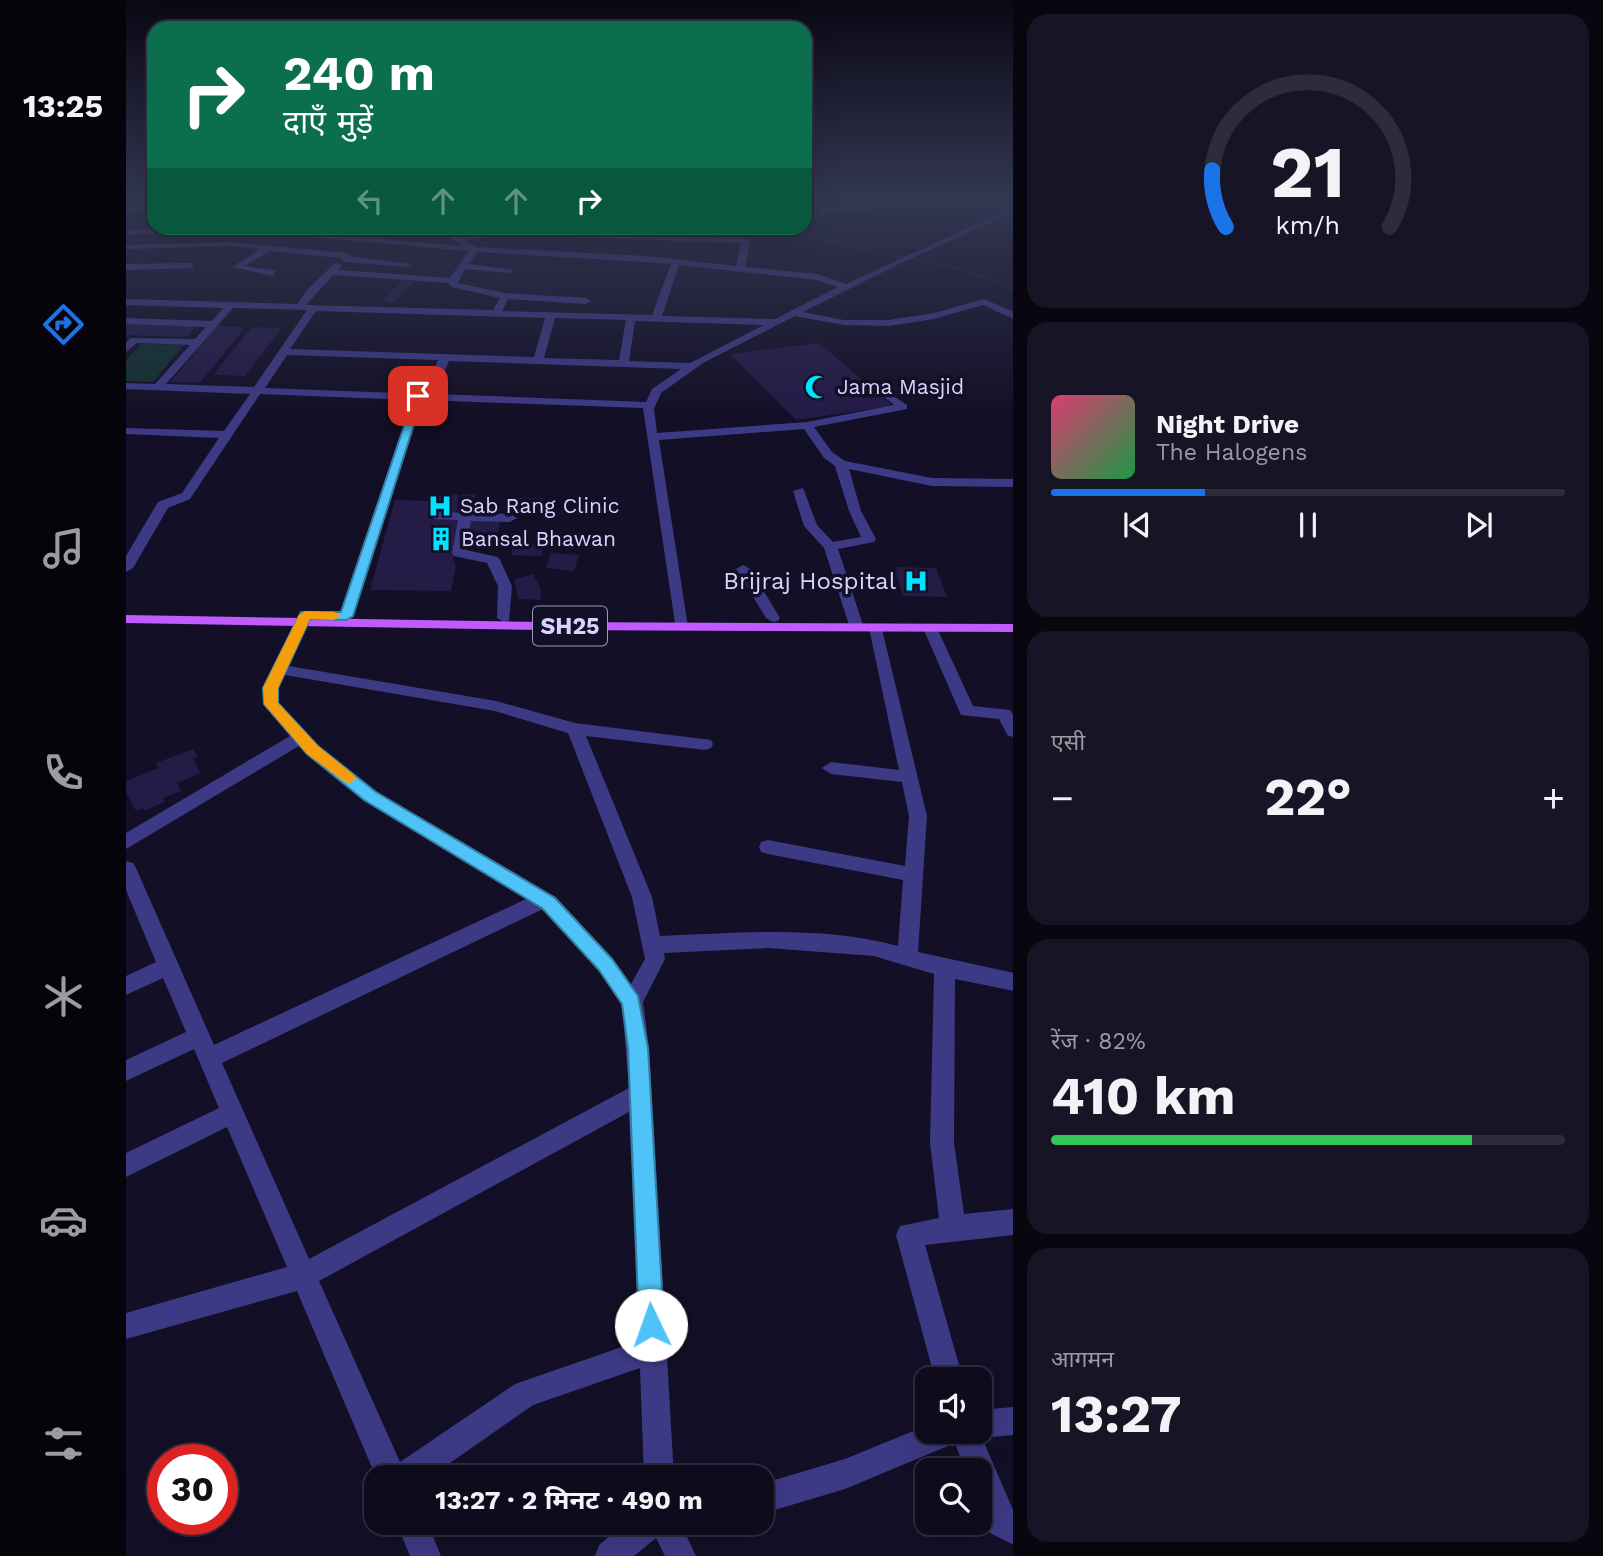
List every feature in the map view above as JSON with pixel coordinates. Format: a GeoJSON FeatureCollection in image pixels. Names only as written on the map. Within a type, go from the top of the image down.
{"type":"FeatureCollection","features":[{"type":"Feature","properties":{"kind":"main road","name":"SH25"},"geometry":{"type":"LineString","coordinates":[[126,612],[303,618],[504,618],[681,623],[773,618],[855,622],[876,628],[1013,628]]}},
{"type":"Feature","properties":{"kind":"main road","name":"SH25"},"geometry":{"type":"LineString","coordinates":[[126,619],[303,618],[681,623],[1013,618]]}},
{"type":"Feature","properties":{"kind":"street"},"geometry":{"type":"LineString","coordinates":[[259,271],[274,273]]}},
{"type":"Feature","properties":{"kind":"street"},"geometry":{"type":"LineString","coordinates":[[453,281],[460,271]]}},
{"type":"Feature","properties":{"kind":"street"},"geometry":{"type":"LineString","coordinates":[[656,318],[673,271]]}},
{"type":"Feature","properties":{"kind":"street"},"geometry":{"type":"LineString","coordinates":[[756,271],[817,277],[846,287]]}},
{"type":"Feature","properties":{"kind":"street"},"geometry":{"type":"LineString","coordinates":[[681,623],[652,437],[650,405],[656,391],[693,366],[879,271]]}},
{"type":"Feature","properties":{"kind":"street"},"geometry":{"type":"LineString","coordinates":[[300,307],[310,292],[330,272],[453,281]]}},
{"type":"Feature","properties":{"kind":"street"},"geometry":{"type":"LineString","coordinates":[[453,281],[454,285],[464,289],[505,296],[586,300]]}},
{"type":"Feature","properties":{"kind":"street"},"geometry":{"type":"LineString","coordinates":[[496,313],[505,296]]}},
{"type":"Feature","properties":{"kind":"street"},"geometry":{"type":"LineString","coordinates":[[126,302],[775,322]]}},
{"type":"Feature","properties":{"kind":"street"},"geometry":{"type":"LineString","coordinates":[[793,313],[834,324],[866,325],[928,319],[984,302],[1013,316]]}},
{"type":"Feature","properties":{"kind":"street"},"geometry":{"type":"LineString","coordinates":[[158,387],[230,305]]}},
{"type":"Feature","properties":{"kind":"street"},"geometry":{"type":"LineString","coordinates":[[126,568],[163,505],[186,496],[314,307]]}},
{"type":"Feature","properties":{"kind":"street"},"geometry":{"type":"LineString","coordinates":[[538,360],[551,315]]}},
{"type":"Feature","properties":{"kind":"street"},"geometry":{"type":"LineString","coordinates":[[624,363],[631,317]]}},
{"type":"Feature","properties":{"kind":"street"},"geometry":{"type":"LineString","coordinates":[[126,321],[214,324]]}},
{"type":"Feature","properties":{"kind":"street"},"geometry":{"type":"LineString","coordinates":[[126,349],[134,340],[198,342]]}},
{"type":"Feature","properties":{"kind":"street"},"geometry":{"type":"LineString","coordinates":[[284,352],[693,366]]}},
{"type":"Feature","properties":{"kind":"street"},"geometry":{"type":"LineString","coordinates":[[346,616],[423,397],[444,357]]}},
{"type":"Feature","properties":{"kind":"street"},"geometry":{"type":"LineString","coordinates":[[126,386],[650,405]]}},
{"type":"Feature","properties":{"kind":"street"},"geometry":{"type":"LineString","coordinates":[[652,437],[807,425],[903,407],[887,395]]}},
{"type":"Feature","properties":{"kind":"street"},"geometry":{"type":"LineString","coordinates":[[807,425],[828,456],[841,464],[932,482],[1013,483]]}},
{"type":"Feature","properties":{"kind":"street"},"geometry":{"type":"LineString","coordinates":[[126,431],[228,435]]}},
{"type":"Feature","properties":{"kind":"street"},"geometry":{"type":"LineString","coordinates":[[830,547],[869,539],[855,511],[841,464]]}},
{"type":"Feature","properties":{"kind":"street"},"geometry":{"type":"LineString","coordinates":[[799,491],[811,526],[830,547],[855,622]]}},
{"type":"Feature","properties":{"kind":"street"},"geometry":{"type":"LineString","coordinates":[[439,516],[510,518]]}},
{"type":"Feature","properties":{"kind":"street"},"geometry":{"type":"LineString","coordinates":[[465,517],[459,553],[494,559],[505,586],[504,618]]}},
{"type":"Feature","properties":{"kind":"street"},"geometry":{"type":"LineString","coordinates":[[743,569],[773,618]]}},
{"type":"Feature","properties":{"kind":"street"},"geometry":{"type":"LineString","coordinates":[[303,618],[271,688],[271,704],[301,737],[370,796],[543,900],[606,965],[632,1002],[640,1094],[658,1465]]}},
{"type":"Feature","properties":{"kind":"street"},"geometry":{"type":"LineString","coordinates":[[876,628],[918,816],[907,958]]}},
{"type":"Feature","properties":{"kind":"street"},"geometry":{"type":"LineString","coordinates":[[930,628],[967,711],[1004,714],[1013,732]]}},
{"type":"Feature","properties":{"kind":"street"},"geometry":{"type":"LineString","coordinates":[[280,669],[496,706],[575,729],[705,744]]}},
{"type":"Feature","properties":{"kind":"street"},"geometry":{"type":"LineString","coordinates":[[575,729],[642,897],[655,959],[632,1002]]}},
{"type":"Feature","properties":{"kind":"street"},"geometry":{"type":"LineString","coordinates":[[126,842],[301,737]]}},
{"type":"Feature","properties":{"kind":"street"},"geometry":{"type":"LineString","coordinates":[[831,768],[909,777]]}},
{"type":"Feature","properties":{"kind":"street"},"geometry":{"type":"LineString","coordinates":[[768,847],[914,876]]}},
{"type":"Feature","properties":{"kind":"street"},"geometry":{"type":"LineString","coordinates":[[126,868],[386,1465]]}},
{"type":"Feature","properties":{"kind":"street"},"geometry":{"type":"LineString","coordinates":[[126,1071],[204,1047],[543,900]]}},
{"type":"Feature","properties":{"kind":"street"},"geometry":{"type":"LineString","coordinates":[[652,945],[768,940],[874,948],[945,968],[1013,977]]}},
{"type":"Feature","properties":{"kind":"street"},"geometry":{"type":"LineString","coordinates":[[126,986],[169,966]]}},
{"type":"Feature","properties":{"kind":"street"},"geometry":{"type":"LineString","coordinates":[[945,968],[942,1143],[953,1228]]}},
{"type":"Feature","properties":{"kind":"street"},"geometry":{"type":"LineString","coordinates":[[126,1326],[303,1276],[640,1094]]}},
{"type":"Feature","properties":{"kind":"street"},"geometry":{"type":"LineString","coordinates":[[126,1165],[232,1112]]}},
{"type":"Feature","properties":{"kind":"street"},"geometry":{"type":"LineString","coordinates":[[947,1367],[909,1235],[1013,1222]]}},
{"type":"Feature","properties":{"kind":"street"},"geometry":{"type":"LineString","coordinates":[[421,1465],[525,1394],[653,1350]]}},
{"type":"Feature","properties":{"kind":"street"},"geometry":{"type":"LineString","coordinates":[[992,1422],[1013,1421]]}},
{"type":"Feature","properties":{"kind":"street"},"geometry":{"type":"LineString","coordinates":[[774,1495],[845,1474],[917,1444]]}},
{"type":"Feature","properties":{"kind":"street"},"geometry":{"type":"LineString","coordinates":[[970,1444],[1001,1522],[1013,1530]]}},
{"type":"Feature","properties":{"kind":"street"},"geometry":{"type":"LineString","coordinates":[[417,1535],[426,1556]]}},
{"type":"Feature","properties":{"kind":"street"},"geometry":{"type":"LineString","coordinates":[[610,1556],[636,1535]]}},
{"type":"Feature","properties":{"kind":"street"},"geometry":{"type":"LineString","coordinates":[[670,1535],[681,1556]]}},
{"type":"Feature","properties":{"kind":"green space"},"geometry":{"type":"Polygon","coordinates":[[[141,344],[184,345],[153,382],[126,381],[126,360],[141,344]]]}},
{"type":"Feature","properties":{"kind":"building"},"geometry":{"type":"Polygon","coordinates":[[[401,281],[413,282],[394,303],[382,302],[401,281]]]}},
{"type":"Feature","properties":{"kind":"building"},"geometry":{"type":"Polygon","coordinates":[[[126,324],[196,326],[187,337],[126,335],[126,324]]]}},
{"type":"Feature","properties":{"kind":"building"},"geometry":{"type":"Polygon","coordinates":[[[217,326],[245,327],[200,383],[170,382],[217,326]]]}},
{"type":"Feature","properties":{"kind":"building"},"geometry":{"type":"Polygon","coordinates":[[[252,327],[282,328],[245,376],[213,375],[252,327]]]}},
{"type":"Feature","properties":{"kind":"building","name":"Jama Masjid"},"geometry":{"type":"Polygon","coordinates":[[[819,343],[893,406],[796,420],[730,354],[819,343]]]}},
{"type":"Feature","properties":{"kind":"building"},"geometry":{"type":"Polygon","coordinates":[[[459,494],[456,514],[433,515],[435,495],[459,494]]]}},
{"type":"Feature","properties":{"kind":"building"},"geometry":{"type":"Polygon","coordinates":[[[475,494],[473,515],[458,515],[461,495],[475,494]]]}},
{"type":"Feature","properties":{"kind":"building"},"geometry":{"type":"Polygon","coordinates":[[[520,498],[543,498],[542,516],[518,516],[520,498]]]}},
{"type":"Feature","properties":{"kind":"building"},"geometry":{"type":"Polygon","coordinates":[[[395,500],[433,501],[429,519],[461,519],[453,559],[456,565],[451,591],[370,590],[395,500]]]}},
{"type":"Feature","properties":{"kind":"building"},"geometry":{"type":"Polygon","coordinates":[[[469,520],[500,520],[497,539],[466,538],[469,520]]]}},
{"type":"Feature","properties":{"kind":"building"},"geometry":{"type":"Polygon","coordinates":[[[513,543],[543,543],[542,556],[511,555],[513,543]]]}},
{"type":"Feature","properties":{"kind":"building"},"geometry":{"type":"Polygon","coordinates":[[[551,553],[579,555],[574,571],[546,568],[551,553]]]}},
{"type":"Feature","properties":{"kind":"building"},"geometry":{"type":"Polygon","coordinates":[[[894,567],[936,568],[947,597],[903,596],[894,567]]]}},
{"type":"Feature","properties":{"kind":"building"},"geometry":{"type":"Polygon","coordinates":[[[533,574],[540,587],[541,600],[518,599],[514,579],[533,574]]]}},
{"type":"Feature","properties":{"kind":"building"},"geometry":{"type":"Polygon","coordinates":[[[193,749],[198,757],[193,759],[201,773],[177,783],[181,791],[163,798],[165,802],[144,811],[143,808],[136,811],[126,792],[126,781],[159,768],[156,763],[193,749]]]}},
{"type":"Feature","properties":{"kind":"waterway"},"geometry":{"type":"LineString","coordinates":[[967,271],[1013,290]]}},
{"type":"Feature","properties":{"kind":"slow traffic"},"geometry":{"type":"LineString","coordinates":[[334,616],[305,615],[271,688],[271,704],[313,750],[348,779]]}},
{"type":"Feature","properties":{"kind":"place","name":"Jama Masjid"},"geometry":{"type":"Point","coordinates":[817,387]}},
{"type":"Feature","properties":{"kind":"place","name":"Sab Rang Clinic"},"geometry":{"type":"Point","coordinates":[440,506]}},
{"type":"Feature","properties":{"kind":"place","name":"Bansal Bhawan"},"geometry":{"type":"Point","coordinates":[441,539]}},
{"type":"Feature","properties":{"kind":"place","name":"Brijraj Hospital"},"geometry":{"type":"Point","coordinates":[916,581]}},
{"type":"Feature","properties":{"kind":"route"},"geometry":{"type":"LineString","coordinates":[[418,396],[346,616],[305,615],[271,688],[271,704],[313,750],[370,796],[549,903],[606,965],[632,1002],[638,1048],[651,1325]]}}]}
